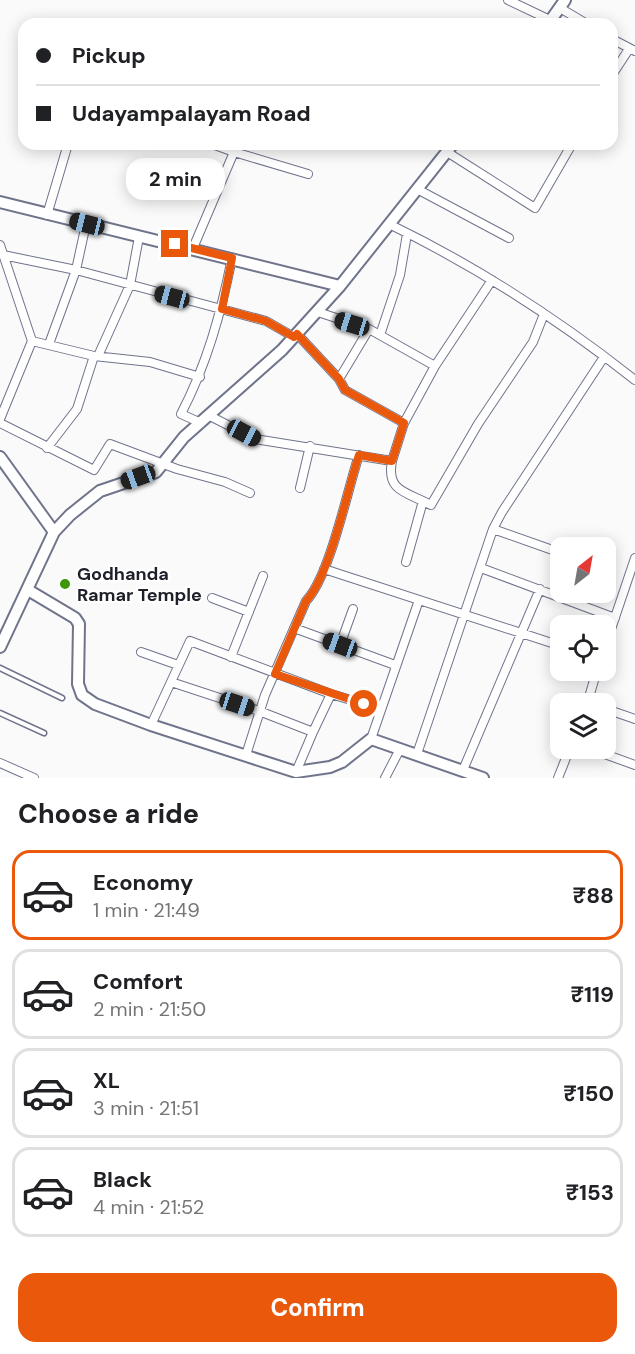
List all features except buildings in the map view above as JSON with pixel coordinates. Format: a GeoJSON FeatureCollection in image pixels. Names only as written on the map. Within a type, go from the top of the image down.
{"type":"FeatureCollection","features":[{"type":"Feature","properties":{"kind":"street"},"geometry":{"type":"LineString","coordinates":[[508,0],[542,18]]}},
{"type":"Feature","properties":{"kind":"street"},"geometry":{"type":"LineString","coordinates":[[552,18],[562,4],[580,18]]}},
{"type":"Feature","properties":{"kind":"street"},"geometry":{"type":"LineString","coordinates":[[618,42],[632,50],[618,68]]}},
{"type":"Feature","properties":{"kind":"street"},"geometry":{"type":"LineString","coordinates":[[47,215],[66,150]]}},
{"type":"Feature","properties":{"kind":"street"},"geometry":{"type":"LineString","coordinates":[[228,150],[308,174]]}},
{"type":"Feature","properties":{"kind":"street"},"geometry":{"type":"LineString","coordinates":[[0,647],[3,633],[28,590],[54,532],[70,514],[100,491],[150,475],[163,464],[184,437],[210,416],[318,312],[448,150]]}},
{"type":"Feature","properties":{"kind":"street"},"geometry":{"type":"LineString","coordinates":[[453,150],[535,208],[569,150]]}},
{"type":"Feature","properties":{"kind":"street"},"geometry":{"type":"LineString","coordinates":[[193,248],[234,152]]}},
{"type":"Feature","properties":{"kind":"street"},"geometry":{"type":"LineString","coordinates":[[417,189],[509,238]]}},
{"type":"Feature","properties":{"kind":"street"},"geometry":{"type":"LineString","coordinates":[[0,202],[340,286]]}},
{"type":"Feature","properties":{"kind":"street"},"geometry":{"type":"LineString","coordinates":[[50,344],[76,270],[87,224]]}},
{"type":"Feature","properties":{"kind":"street"},"geometry":{"type":"LineString","coordinates":[[389,224],[492,280],[544,314],[635,380]]}},
{"type":"Feature","properties":{"kind":"street"},"geometry":{"type":"LineString","coordinates":[[380,335],[400,276],[407,234]]}},
{"type":"Feature","properties":{"kind":"street"},"geometry":{"type":"LineString","coordinates":[[47,448],[77,409],[96,356],[130,285],[140,237]]}},
{"type":"Feature","properties":{"kind":"street"},"geometry":{"type":"LineString","coordinates":[[0,245],[32,341],[0,419]]}},
{"type":"Feature","properties":{"kind":"street"},"geometry":{"type":"LineString","coordinates":[[3,255],[76,270],[266,321],[295,335],[339,379],[345,390],[404,423]]}},
{"type":"Feature","properties":{"kind":"street"},"geometry":{"type":"LineString","coordinates":[[201,423],[181,414],[200,377],[222,309],[232,258]]}},
{"type":"Feature","properties":{"kind":"street"},"geometry":{"type":"LineString","coordinates":[[492,280],[435,366],[404,423],[389,476],[392,484],[431,505],[478,424],[533,342],[544,314]]}},
{"type":"Feature","properties":{"kind":"street"},"geometry":{"type":"LineString","coordinates":[[318,312],[369,329],[435,366]]}},
{"type":"Feature","properties":{"kind":"street"},"geometry":{"type":"LineString","coordinates":[[339,379],[369,329]]}},
{"type":"Feature","properties":{"kind":"street"},"geometry":{"type":"LineString","coordinates":[[32,341],[96,356],[150,362],[200,377]]}},
{"type":"Feature","properties":{"kind":"street"},"geometry":{"type":"LineString","coordinates":[[417,754],[466,615],[493,529],[604,357]]}},
{"type":"Feature","properties":{"kind":"street"},"geometry":{"type":"LineString","coordinates":[[210,416],[255,439],[310,446],[392,461]]}},
{"type":"Feature","properties":{"kind":"street"},"geometry":{"type":"LineString","coordinates":[[0,423],[94,470],[110,444],[163,464],[225,482],[250,493]]}},
{"type":"Feature","properties":{"kind":"street"},"geometry":{"type":"LineString","coordinates":[[300,488],[310,446]]}},
{"type":"Feature","properties":{"kind":"street"},"geometry":{"type":"LineString","coordinates":[[246,755],[260,711],[294,628],[324,569],[359,455]]}},
{"type":"Feature","properties":{"kind":"street"},"geometry":{"type":"LineString","coordinates":[[0,457],[54,532]]}},
{"type":"Feature","properties":{"kind":"street"},"geometry":{"type":"LineString","coordinates":[[406,562],[423,501]]}},
{"type":"Feature","properties":{"kind":"street"},"geometry":{"type":"LineString","coordinates":[[493,529],[550,549]]}},
{"type":"Feature","properties":{"kind":"street"},"geometry":{"type":"LineString","coordinates":[[616,615],[635,558]]}},
{"type":"Feature","properties":{"kind":"street"},"geometry":{"type":"LineString","coordinates":[[481,568],[607,615]]}},
{"type":"Feature","properties":{"kind":"street"},"geometry":{"type":"LineString","coordinates":[[324,569],[550,643]]}},
{"type":"Feature","properties":{"kind":"street"},"geometry":{"type":"LineString","coordinates":[[231,657],[263,576]]}},
{"type":"Feature","properties":{"kind":"street"},"geometry":{"type":"LineString","coordinates":[[463,770],[540,589]]}},
{"type":"Feature","properties":{"kind":"street"},"geometry":{"type":"LineString","coordinates":[[28,590],[61,608],[79,624],[78,684],[82,694],[95,704],[151,725],[296,772],[330,767],[342,762],[371,739],[418,600]]}},
{"type":"Feature","properties":{"kind":"street"},"geometry":{"type":"LineString","coordinates":[[213,598],[249,612]]}},
{"type":"Feature","properties":{"kind":"street"},"geometry":{"type":"LineString","coordinates":[[340,645],[353,609]]}},
{"type":"Feature","properties":{"kind":"street"},"geometry":{"type":"LineString","coordinates":[[294,628],[396,665]]}},
{"type":"Feature","properties":{"kind":"street"},"geometry":{"type":"LineString","coordinates":[[151,725],[190,641],[331,694],[381,709]]}},
{"type":"Feature","properties":{"kind":"street"},"geometry":{"type":"LineString","coordinates":[[141,652],[178,665]]}},
{"type":"Feature","properties":{"kind":"street"},"geometry":{"type":"LineString","coordinates":[[171,682],[260,711],[313,732]]}},
{"type":"Feature","properties":{"kind":"street"},"geometry":{"type":"LineString","coordinates":[[296,772],[331,694]]}},
{"type":"Feature","properties":{"kind":"street"},"geometry":{"type":"LineString","coordinates":[[616,712],[635,719]]}},
{"type":"Feature","properties":{"kind":"street"},"geometry":{"type":"LineString","coordinates":[[371,739],[483,778]]}},
{"type":"Feature","properties":{"kind":"street"},"geometry":{"type":"LineString","coordinates":[[385,778],[400,749]]}},
{"type":"Feature","properties":{"kind":"street"},"geometry":{"type":"LineString","coordinates":[[616,758],[635,765]]}},
{"type":"Feature","properties":{"kind":"street"},"geometry":{"type":"LineString","coordinates":[[558,778],[566,759]]}},
{"type":"Feature","properties":{"kind":"street"},"geometry":{"type":"LineString","coordinates":[[0,763],[34,778]]}},
{"type":"Feature","properties":{"kind":"lane"},"geometry":{"type":"LineString","coordinates":[[0,668],[62,698]]}},
{"type":"Feature","properties":{"kind":"lane"},"geometry":{"type":"LineString","coordinates":[[0,713],[44,733]]}},
{"type":"Feature","properties":{"kind":"place","name":"Godhanda Ramar Temple"},"geometry":{"type":"Point","coordinates":[65,584]}},
{"type":"Feature","properties":{"kind":"route"},"geometry":{"type":"LineString","coordinates":[[175,244],[232,258],[222,309],[266,321],[294,337],[297,334],[339,379],[345,390],[404,423],[392,461],[359,455],[329,556],[313,593],[306,601],[275,674],[364,704]]}}]}
